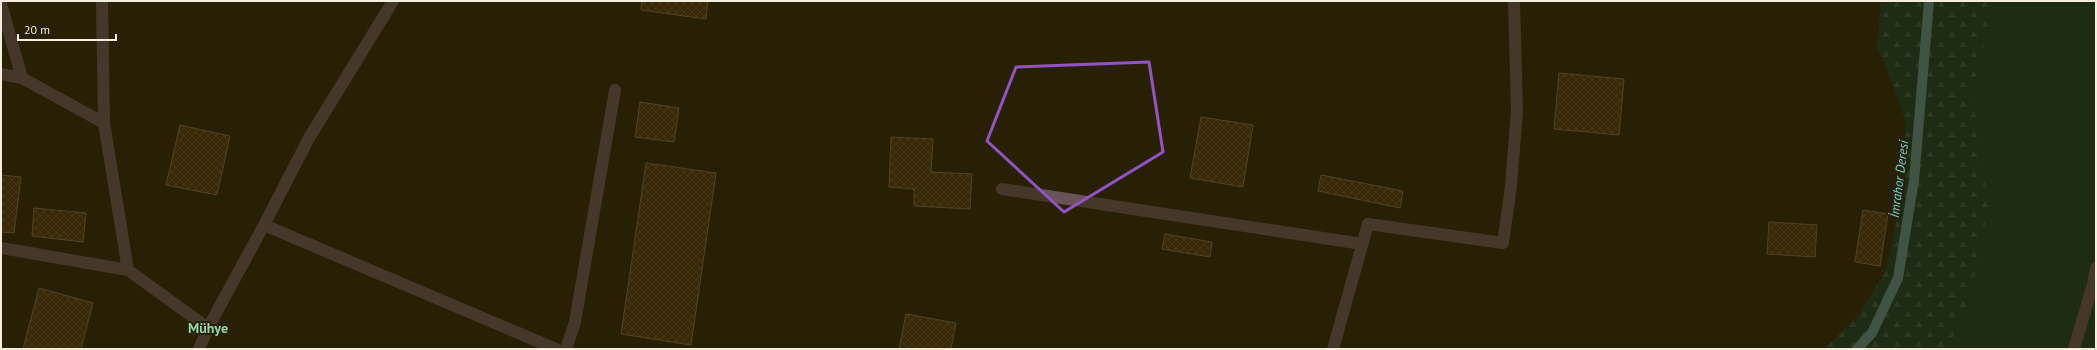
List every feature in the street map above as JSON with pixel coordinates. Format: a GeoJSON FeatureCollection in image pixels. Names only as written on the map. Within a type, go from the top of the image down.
{"type":"FeatureCollection","features":[{"type":"Feature","properties":{"kind":"street"},"geometry":{"type":"LineString","coordinates":[[102,1],[104,123],[128,270]]}},
{"type":"Feature","properties":{"kind":"street"},"geometry":{"type":"LineString","coordinates":[[199,349],[208,328],[309,138],[393,1]]}},
{"type":"Feature","properties":{"kind":"street"},"geometry":{"type":"LineString","coordinates":[[1333,349],[1368,224],[1503,243],[1511,186],[1517,110],[1514,1]]}},
{"type":"Feature","properties":{"kind":"street"},"geometry":{"type":"LineString","coordinates":[[1,4],[22,78]]}},
{"type":"Feature","properties":{"kind":"street"},"geometry":{"type":"LineString","coordinates":[[1,74],[22,78],[104,123]]}},
{"type":"Feature","properties":{"kind":"street"},"geometry":{"type":"LineString","coordinates":[[566,349],[575,322],[615,90]]}},
{"type":"Feature","properties":{"kind":"street"},"geometry":{"type":"LineString","coordinates":[[1002,190],[1362,244]]}},
{"type":"Feature","properties":{"kind":"street"},"geometry":{"type":"LineString","coordinates":[[264,225],[556,349]]}},
{"type":"Feature","properties":{"kind":"street"},"geometry":{"type":"LineString","coordinates":[[1,248],[128,270],[208,328]]}},
{"type":"Feature","properties":{"kind":"street"},"geometry":{"type":"LineString","coordinates":[[2074,349],[2093,284],[2096,268]]}},
{"type":"Feature","properties":{"kind":"highlighted area"},"geometry":{"type":"Polygon","coordinates":[[[1149,62],[1163,152],[1064,212],[987,141],[1016,67],[1149,62]]]}},
{"type":"Feature","properties":{"kind":"green space"},"geometry":{"type":"Polygon","coordinates":[[[1881,1],[1994,1],[1972,95],[1989,206],[1968,308],[1948,349],[1824,349],[1856,318],[1886,271],[1905,178],[1905,120],[1891,79],[1877,48],[1881,1]]]}},
{"type":"Feature","properties":{"kind":"green space"},"geometry":{"type":"Polygon","coordinates":[[[1994,1],[2096,1],[2096,349],[1948,349],[1968,308],[1978,144],[1972,95],[1994,1]]]}},
{"type":"Feature","properties":{"kind":"building"},"geometry":{"type":"Polygon","coordinates":[[[642,1],[708,1],[706,19],[641,10],[642,1]]]}},
{"type":"Feature","properties":{"kind":"building"},"geometry":{"type":"Polygon","coordinates":[[[1559,73],[1624,79],[1619,135],[1554,129],[1559,73]]]}},
{"type":"Feature","properties":{"kind":"building"},"geometry":{"type":"Polygon","coordinates":[[[640,102],[679,108],[674,142],[635,137],[640,102]]]}},
{"type":"Feature","properties":{"kind":"building"},"geometry":{"type":"Polygon","coordinates":[[[1201,117],[1253,125],[1243,187],[1190,178],[1201,117]]]}},
{"type":"Feature","properties":{"kind":"building"},"geometry":{"type":"Polygon","coordinates":[[[180,125],[230,136],[217,195],[166,185],[180,125]]]}},
{"type":"Feature","properties":{"kind":"building"},"geometry":{"type":"Polygon","coordinates":[[[891,137],[933,139],[931,172],[972,174],[970,209],[914,206],[914,189],[889,187],[891,137]]]}},
{"type":"Feature","properties":{"kind":"building"},"geometry":{"type":"Polygon","coordinates":[[[646,163],[716,173],[691,345],[621,334],[646,163]]]}},
{"type":"Feature","properties":{"kind":"building"},"geometry":{"type":"Polygon","coordinates":[[[1,175],[21,177],[14,233],[1,232],[1,175]]]}},
{"type":"Feature","properties":{"kind":"building"},"geometry":{"type":"Polygon","coordinates":[[[1321,175],[1403,191],[1400,208],[1318,191],[1321,175]]]}},
{"type":"Feature","properties":{"kind":"building"},"geometry":{"type":"Polygon","coordinates":[[[34,208],[86,213],[83,242],[32,236],[34,208]]]}},
{"type":"Feature","properties":{"kind":"building"},"geometry":{"type":"Polygon","coordinates":[[[1863,210],[1888,214],[1880,266],[1855,262],[1863,210]]]}},
{"type":"Feature","properties":{"kind":"building"},"geometry":{"type":"Polygon","coordinates":[[[1769,222],[1817,225],[1815,257],[1767,254],[1769,222]]]}},
{"type":"Feature","properties":{"kind":"building"},"geometry":{"type":"Polygon","coordinates":[[[1165,234],[1212,242],[1210,257],[1162,249],[1165,234]]]}},
{"type":"Feature","properties":{"kind":"building"},"geometry":{"type":"Polygon","coordinates":[[[39,288],[93,303],[81,349],[23,349],[39,288]]]}},
{"type":"Feature","properties":{"kind":"building"},"geometry":{"type":"Polygon","coordinates":[[[906,314],[956,323],[951,349],[899,349],[906,314]]]}},
{"type":"Feature","properties":{"kind":"waterway","name":"İmrahor Deresi"},"geometry":{"type":"LineString","coordinates":[[1857,349],[1872,333],[1898,278],[1914,180],[1929,1]]}},
{"type":"Feature","properties":{"kind":"district","name":"Mühye"},"geometry":{"type":"Point","coordinates":[208,328]}}]}
